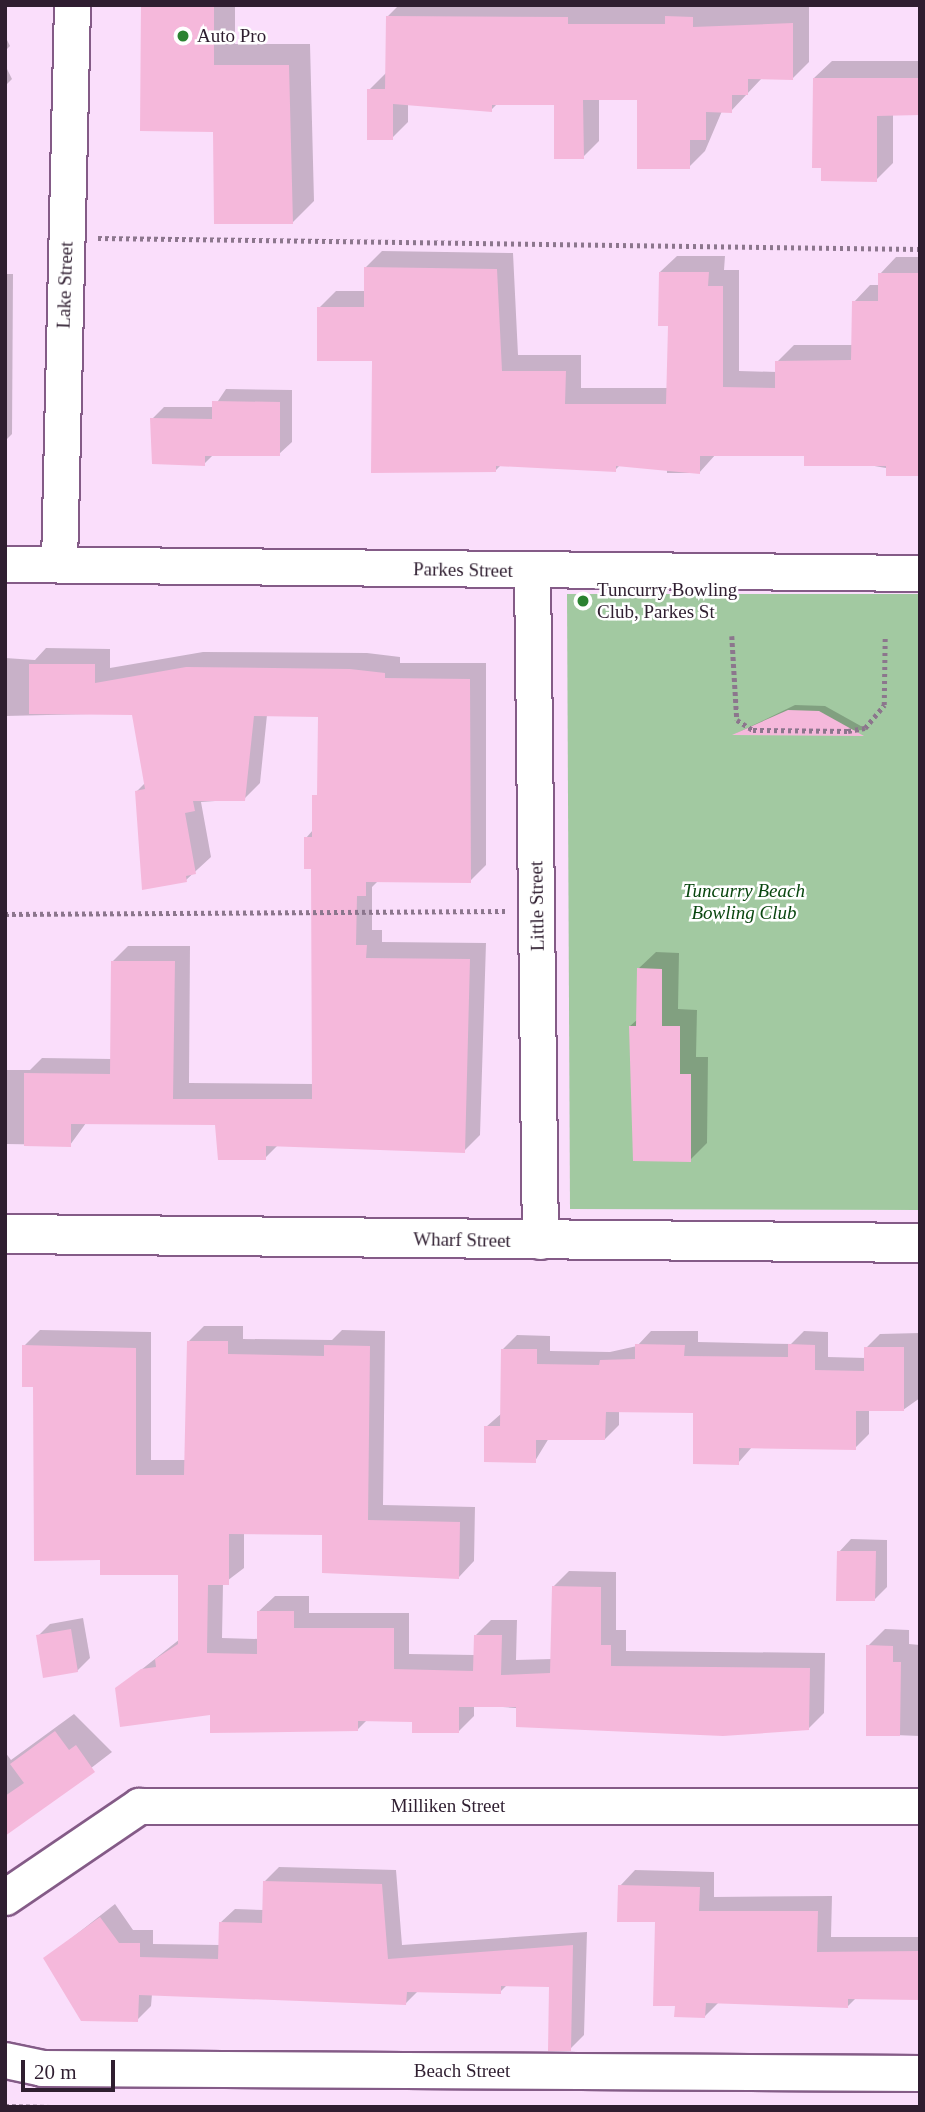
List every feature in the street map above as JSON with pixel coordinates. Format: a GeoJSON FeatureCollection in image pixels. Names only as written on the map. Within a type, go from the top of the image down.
{"type":"FeatureCollection","features":[{"type":"Feature","properties":{"kind":"street","name":"Lake Street"},"geometry":{"type":"LineString","coordinates":[[59,564],[72,5]]}},
{"type":"Feature","properties":{"kind":"street","name":"Parkes Street"},"geometry":{"type":"LineString","coordinates":[[5,564],[920,573]]}},
{"type":"Feature","properties":{"kind":"street","name":"Little Street"},"geometry":{"type":"LineString","coordinates":[[532,571],[540,1241]]}},
{"type":"Feature","properties":{"kind":"street","name":"Wharf Street"},"geometry":{"type":"LineString","coordinates":[[5,1234],[920,1243]]}},
{"type":"Feature","properties":{"kind":"street","name":"Milliken Street"},"geometry":{"type":"LineString","coordinates":[[5,1897],[139,1806],[920,1806]]}},
{"type":"Feature","properties":{"kind":"street","name":"Beach Street"},"geometry":{"type":"LineString","coordinates":[[5,2060],[42,2068],[920,2073]]}},
{"type":"Feature","properties":{"kind":"path"},"geometry":{"type":"LineString","coordinates":[[66,237],[920,249]]}},
{"type":"Feature","properties":{"kind":"path"},"geometry":{"type":"LineString","coordinates":[[732,636],[737,720],[754,730],[834,731],[865,727],[884,705],[885,636]]}},
{"type":"Feature","properties":{"kind":"path"},"geometry":{"type":"LineString","coordinates":[[5,914],[537,911]]}},
{"type":"Feature","properties":{"kind":"path"},"geometry":{"type":"LineString","coordinates":[[5,2106],[51,2107]]}},
{"type":"Feature","properties":{"kind":"green space","name":"Tuncurry Beach Bowling Club"},"geometry":{"type":"Polygon","coordinates":[[[567,594],[920,594],[920,1210],[570,1209],[567,594]]]}},
{"type":"Feature","properties":{"kind":"building"},"geometry":{"type":"Polygon","coordinates":[[[141,5],[214,7],[214,65],[289,65],[293,224],[214,224],[213,132],[140,131],[141,5]]]}},
{"type":"Feature","properties":{"kind":"building"},"geometry":{"type":"Polygon","coordinates":[[[386,16],[568,17],[568,24],[665,24],[665,16],[693,17],[693,27],[793,23],[793,80],[748,79],[748,95],[732,95],[732,113],[706,112],[706,140],[690,140],[690,169],[637,169],[637,100],[583,100],[584,159],[554,159],[554,105],[492,105],[492,112],[393,104],[393,140],[367,140],[367,89],[385,89],[386,16]]]}},
{"type":"Feature","properties":{"kind":"building"},"geometry":{"type":"Polygon","coordinates":[[[813,78],[920,78],[920,115],[877,116],[877,182],[821,181],[821,168],[812,168],[813,78]]]}},
{"type":"Feature","properties":{"kind":"building"},"geometry":{"type":"Polygon","coordinates":[[[364,267],[497,269],[502,371],[566,371],[565,404],[666,404],[668,326],[658,326],[659,272],[709,272],[708,286],[723,286],[723,387],[775,388],[775,361],[851,360],[852,301],[878,301],[878,273],[920,273],[920,476],[886,476],[886,466],[804,466],[804,456],[700,456],[700,474],[616,466],[616,472],[496,466],[496,472],[371,473],[372,361],[317,361],[317,307],[364,307],[364,267]]]}},
{"type":"Feature","properties":{"kind":"building"},"geometry":{"type":"Polygon","coordinates":[[[212,401],[280,402],[280,456],[205,456],[205,466],[152,464],[150,418],[212,419],[212,401]]]}},
{"type":"Feature","properties":{"kind":"building"},"geometry":{"type":"Polygon","coordinates":[[[29,664],[95,664],[95,683],[186,667],[350,669],[385,673],[385,678],[470,679],[471,883],[366,882],[366,896],[357,896],[356,945],[367,945],[366,958],[470,959],[465,1153],[266,1146],[266,1160],[218,1160],[215,1125],[71,1124],[71,1147],[24,1146],[24,1073],[110,1074],[111,961],[175,961],[173,1099],[312,1099],[311,869],[304,869],[304,837],[312,837],[312,795],[317,795],[318,717],[254,716],[245,801],[193,801],[195,811],[185,813],[196,874],[186,876],[187,882],[142,890],[135,791],[145,789],[132,715],[29,714],[29,664]]]}},
{"type":"Feature","properties":{"kind":"building"},"geometry":{"type":"Polygon","coordinates":[[[788,710],[819,711],[864,736],[732,735],[788,710]]]}},
{"type":"Feature","properties":{"kind":"building"},"geometry":{"type":"Polygon","coordinates":[[[637,968],[662,969],[662,1026],[680,1026],[680,1074],[691,1074],[691,1162],[633,1161],[629,1026],[636,1026],[637,968]]]}},
{"type":"Feature","properties":{"kind":"building"},"geometry":{"type":"Polygon","coordinates":[[[187,1341],[228,1341],[228,1354],[324,1356],[324,1345],[370,1346],[368,1520],[460,1522],[459,1579],[322,1573],[322,1535],[229,1534],[229,1585],[208,1585],[207,1653],[257,1654],[257,1611],[294,1611],[294,1628],[394,1628],[394,1669],[473,1671],[474,1635],[502,1635],[501,1675],[550,1673],[552,1586],[601,1587],[601,1645],[611,1645],[611,1666],[810,1668],[809,1730],[723,1736],[516,1727],[516,1707],[459,1707],[459,1733],[412,1733],[412,1722],[358,1721],[358,1731],[210,1733],[210,1715],[120,1727],[115,1688],[141,1669],[156,1667],[155,1659],[178,1644],[178,1575],[100,1575],[100,1560],[34,1561],[33,1387],[22,1387],[22,1345],[136,1348],[136,1475],[184,1475],[187,1341]]]}},
{"type":"Feature","properties":{"kind":"building"},"geometry":{"type":"Polygon","coordinates":[[[635,1344],[685,1345],[684,1356],[788,1357],[788,1344],[815,1345],[815,1370],[864,1371],[864,1347],[904,1347],[904,1411],[856,1411],[856,1450],[739,1448],[739,1465],[693,1464],[693,1413],[606,1412],[605,1440],[536,1440],[536,1463],[484,1462],[484,1426],[500,1426],[501,1349],[537,1349],[537,1364],[599,1365],[600,1360],[635,1359],[635,1344]]]}},
{"type":"Feature","properties":{"kind":"building"},"geometry":{"type":"Polygon","coordinates":[[[837,1551],[876,1551],[875,1601],[836,1601],[837,1551]]]}},
{"type":"Feature","properties":{"kind":"building"},"geometry":{"type":"Polygon","coordinates":[[[71,1629],[78,1672],[43,1678],[36,1635],[71,1629]]]}},
{"type":"Feature","properties":{"kind":"building"},"geometry":{"type":"Polygon","coordinates":[[[866,1645],[893,1646],[893,1662],[901,1662],[900,1736],[866,1736],[866,1645]]]}},
{"type":"Feature","properties":{"kind":"building"},"geometry":{"type":"Polygon","coordinates":[[[55,1731],[69,1750],[76,1745],[95,1772],[5,1836],[5,1796],[24,1783],[10,1764],[55,1731]]]}},
{"type":"Feature","properties":{"kind":"building"},"geometry":{"type":"Polygon","coordinates":[[[263,1881],[382,1884],[388,1959],[573,1945],[571,2051],[548,2051],[549,1987],[501,1986],[501,1994],[407,1992],[406,2005],[139,1995],[138,2022],[81,2021],[43,1958],[100,1917],[119,1943],[140,1943],[140,1957],[218,1959],[219,1922],[262,1923],[263,1881]]]}},
{"type":"Feature","properties":{"kind":"building"},"geometry":{"type":"Polygon","coordinates":[[[618,1885],[700,1887],[699,1911],[818,1911],[817,1952],[920,1951],[920,2000],[848,1999],[848,2008],[706,2003],[705,2018],[674,2017],[675,2006],[653,2006],[655,1922],[617,1922],[618,1885]]]}},
{"type":"Feature","properties":{"kind":"place","name":"Auto Pro"},"geometry":{"type":"Point","coordinates":[183,36]}},
{"type":"Feature","properties":{"kind":"place","name":"Tuncurry Bowling Club, Parkes St"},"geometry":{"type":"Point","coordinates":[583,601]}}]}
